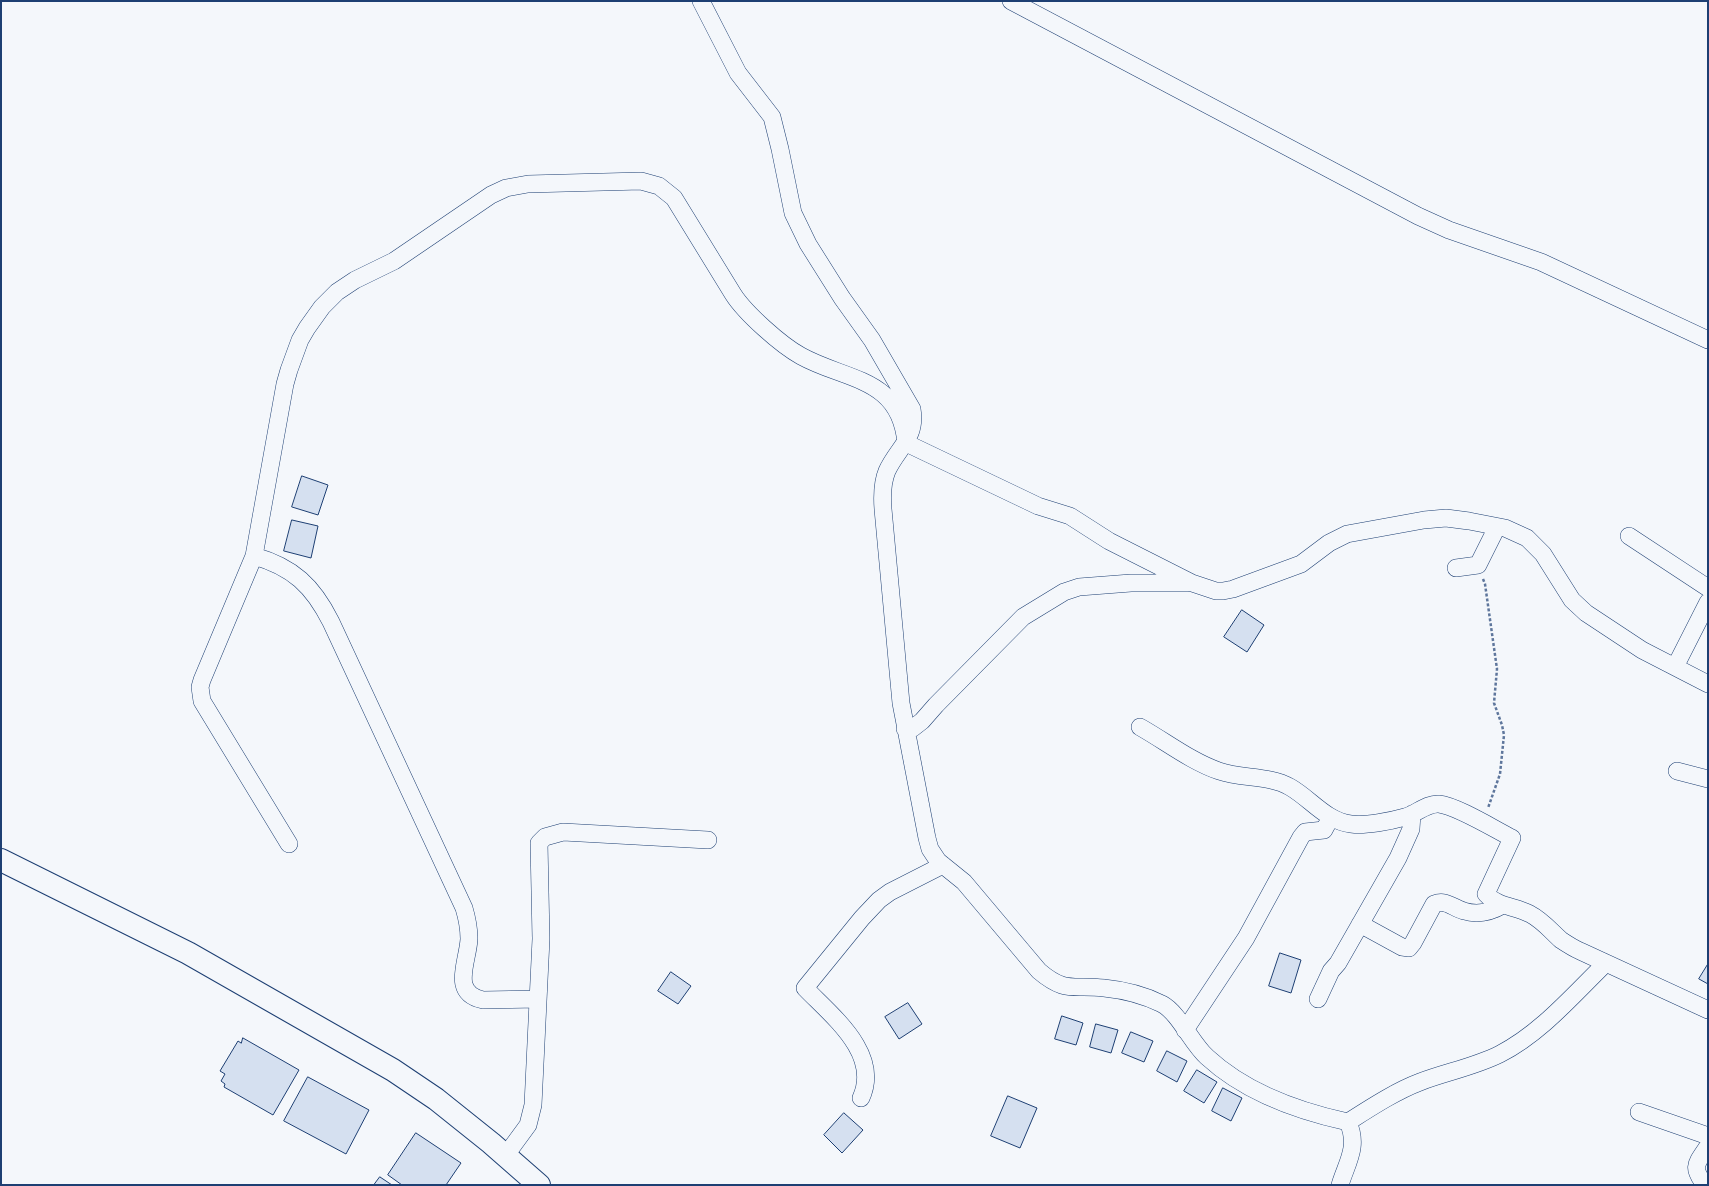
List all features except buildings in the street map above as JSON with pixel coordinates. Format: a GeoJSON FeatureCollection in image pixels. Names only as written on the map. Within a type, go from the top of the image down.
{"type":"FeatureCollection","features":[{"type":"Feature","properties":{"kind":"main road"},"geometry":{"type":"LineString","coordinates":[[1,860],[188,953],[393,1070],[436,1099],[539,1185]]}},
{"type":"Feature","properties":{"kind":"street"},"geometry":{"type":"LineString","coordinates":[[701,1],[738,73],[772,118],[782,156],[792,208],[808,244],[842,298],[872,340],[912,409],[914,420],[913,425],[906,443],[893,459],[886,472],[882,490],[901,702],[905,729],[930,849],[942,865],[964,882],[1039,971],[1051,981],[1064,987],[1106,988],[1136,994],[1165,1005],[1176,1017],[1206,1057],[1250,1089],[1292,1106],[1348,1122],[1419,1082],[1481,1062],[1500,1054],[1548,1018],[1606,963]]}},
{"type":"Feature","properties":{"kind":"street"},"geometry":{"type":"LineString","coordinates":[[1011,1],[1423,219],[1449,230],[1522,254],[1559,269],[1708,340]]}},
{"type":"Feature","properties":{"kind":"street"},"geometry":{"type":"LineString","coordinates":[[290,844],[202,701],[202,680],[254,556],[285,384],[295,353],[307,328],[322,307],[346,286],[366,274],[399,259],[498,192],[519,185],[641,181],[659,186],[674,198],[733,294],[744,309],[792,351],[814,362],[865,381],[882,392],[901,416],[905,426],[906,443]]}},
{"type":"Feature","properties":{"kind":"street"},"geometry":{"type":"LineString","coordinates":[[906,443],[1038,506],[1070,516],[1109,542],[1192,583],[1223,591],[1233,589],[1301,564],[1329,543],[1347,534],[1446,518],[1469,520],[1497,527],[1527,538],[1536,546],[1543,554],[1572,600],[1586,613],[1642,650],[1708,684]]}},
{"type":"Feature","properties":{"kind":"street"},"geometry":{"type":"LineString","coordinates":[[1456,568],[1478,565],[1497,527]]}},
{"type":"Feature","properties":{"kind":"street"},"geometry":{"type":"LineString","coordinates":[[1629,536],[1708,588]]}},
{"type":"Feature","properties":{"kind":"street"},"geometry":{"type":"LineString","coordinates":[[254,556],[280,565],[300,579],[317,597],[331,622],[464,908],[469,940],[463,981],[464,988],[468,994],[475,999],[538,999]]}},
{"type":"Feature","properties":{"kind":"street"},"geometry":{"type":"LineString","coordinates":[[905,729],[913,728],[922,721],[1023,617],[1064,592],[1079,587],[1131,583],[1192,583]]}},
{"type":"Feature","properties":{"kind":"street"},"geometry":{"type":"LineString","coordinates":[[1675,667],[1708,602]]}},
{"type":"Feature","properties":{"kind":"street"},"geometry":{"type":"LineString","coordinates":[[1140,727],[1217,771],[1271,780],[1290,787],[1331,817],[1342,822],[1359,824],[1405,817],[1431,805],[1438,804],[1451,807],[1512,838],[1486,894],[1495,902],[1531,914],[1539,919],[1570,946],[1708,1010]]}},
{"type":"Feature","properties":{"kind":"street"},"geometry":{"type":"LineString","coordinates":[[1677,771],[1708,779]]}},
{"type":"Feature","properties":{"kind":"street"},"geometry":{"type":"LineString","coordinates":[[1318,999],[1331,971],[1338,963],[1398,858],[1410,829],[1412,814]]}},
{"type":"Feature","properties":{"kind":"street"},"geometry":{"type":"LineString","coordinates":[[1185,1030],[1246,938],[1301,837],[1305,832],[1324,830],[1331,817]]}},
{"type":"Feature","properties":{"kind":"street"},"geometry":{"type":"LineString","coordinates":[[506,1156],[528,1126],[532,1111],[541,939],[539,843],[545,837],[563,832],[708,840]]}},
{"type":"Feature","properties":{"kind":"street"},"geometry":{"type":"LineString","coordinates":[[862,1098],[867,1081],[867,1072],[861,1053],[854,1040],[805,988],[875,904],[890,892],[942,865]]}},
{"type":"Feature","properties":{"kind":"street"},"geometry":{"type":"LineString","coordinates":[[1360,924],[1402,947],[1409,948],[1413,944],[1434,904],[1446,902],[1464,911],[1476,913],[1497,909],[1503,905]]}},
{"type":"Feature","properties":{"kind":"street"},"geometry":{"type":"LineString","coordinates":[[1639,1112],[1708,1136]]}},
{"type":"Feature","properties":{"kind":"street"},"geometry":{"type":"LineString","coordinates":[[1340,1185],[1350,1161],[1353,1143],[1353,1132],[1348,1122]]}},
{"type":"Feature","properties":{"kind":"street"},"geometry":{"type":"LineString","coordinates":[[1705,1185],[1697,1175],[1696,1170],[1697,1163],[1708,1146]]}},
{"type":"Feature","properties":{"kind":"path"},"geometry":{"type":"LineString","coordinates":[[1478,565],[1485,584],[1497,669],[1494,703],[1502,724],[1504,735],[1500,774],[1481,822]]}}]}
